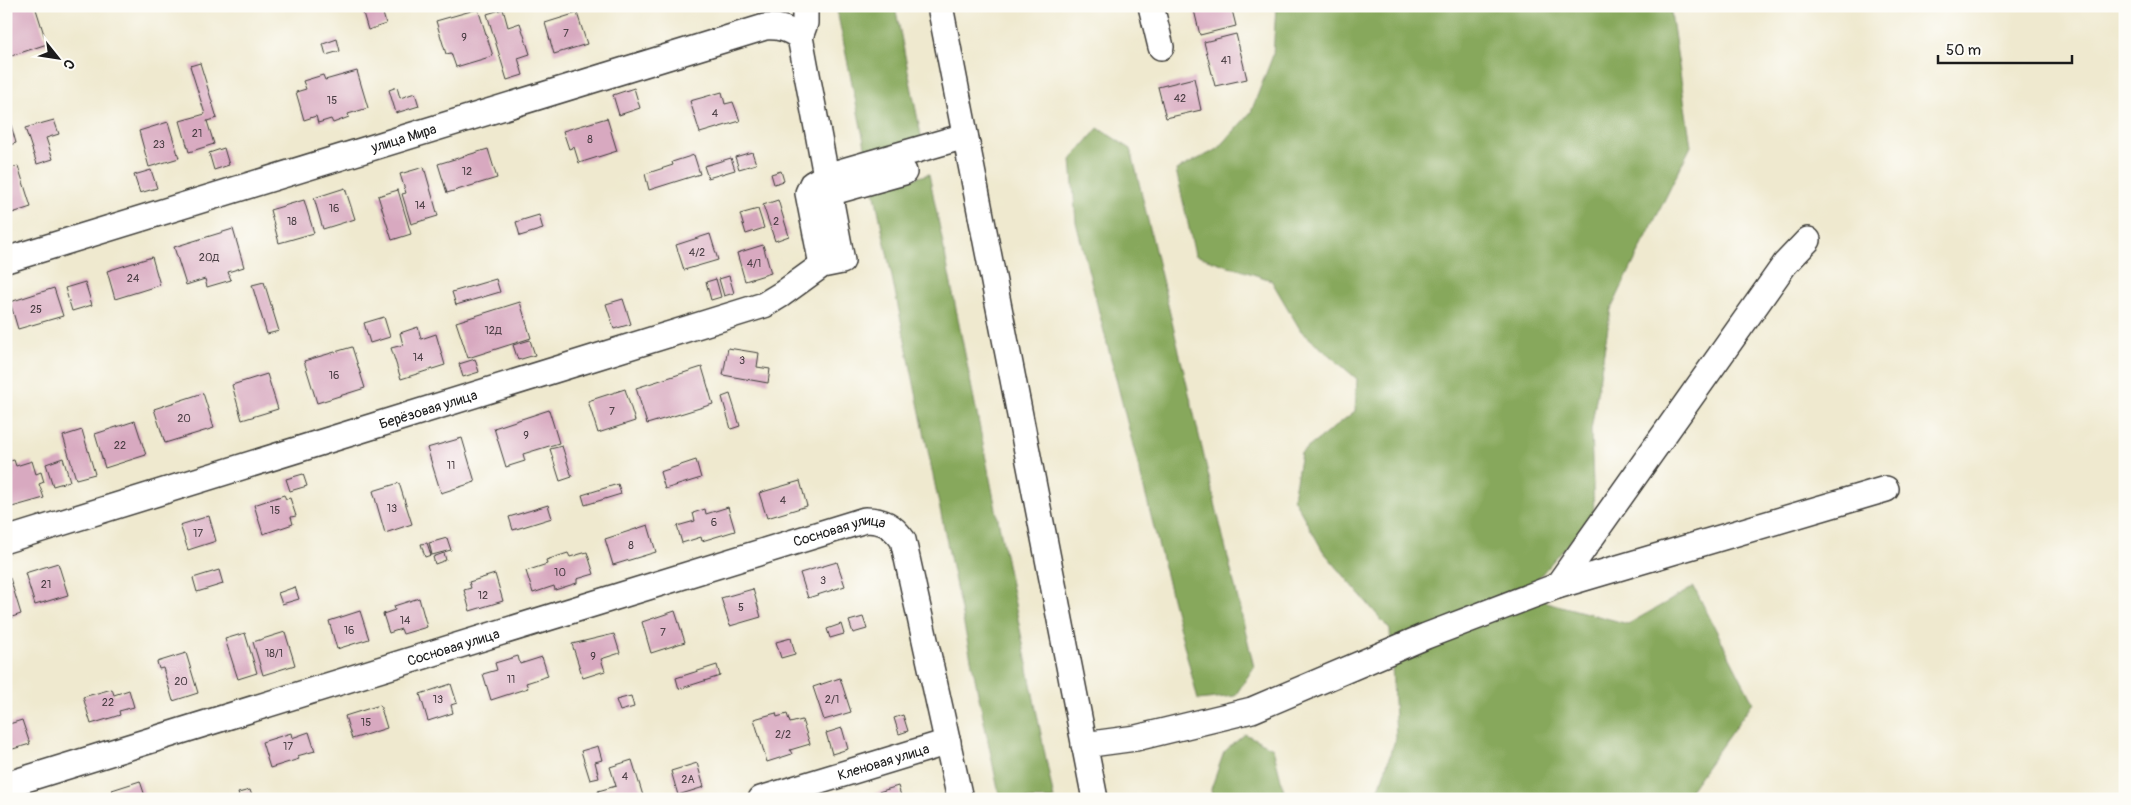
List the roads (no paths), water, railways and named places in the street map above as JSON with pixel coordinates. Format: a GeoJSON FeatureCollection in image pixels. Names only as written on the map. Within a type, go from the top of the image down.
{"type":"FeatureCollection","features":[{"type":"Feature","properties":{"kind":"street"},"geometry":{"type":"LineString","coordinates":[[805,6],[805,23],[800,37],[828,185],[967,144]]}},
{"type":"Feature","properties":{"kind":"street"},"geometry":{"type":"LineString","coordinates":[[940,6],[1095,799]]}},
{"type":"Feature","properties":{"kind":"street"},"geometry":{"type":"LineString","coordinates":[[1151,6],[1160,47]]}},
{"type":"Feature","properties":{"kind":"street","name":"улица Мира"},"geometry":{"type":"LineString","coordinates":[[6,260],[765,27],[777,26],[788,29],[800,37]]}},
{"type":"Feature","properties":{"kind":"street","name":"Берёзовая улица"},"geometry":{"type":"LineString","coordinates":[[6,540],[764,305],[832,263],[808,193],[812,184],[828,185]]}},
{"type":"Feature","properties":{"kind":"street"},"geometry":{"type":"LineString","coordinates":[[1557,586],[1785,264],[1808,240]]}},
{"type":"Feature","properties":{"kind":"street"},"geometry":{"type":"LineString","coordinates":[[1084,745],[1136,738],[1252,710],[1426,636],[1557,586],[1886,489]]}},
{"type":"Feature","properties":{"kind":"street","name":"Сосновая улица"},"geometry":{"type":"LineString","coordinates":[[6,785],[864,520],[877,520],[889,524],[903,540],[948,742]]}},
{"type":"Feature","properties":{"kind":"street"},"geometry":{"type":"LineString","coordinates":[[948,742],[960,799]]}},
{"type":"Feature","properties":{"kind":"street","name":"Кленовая улица"},"geometry":{"type":"LineString","coordinates":[[761,799],[948,742]]}}]}
